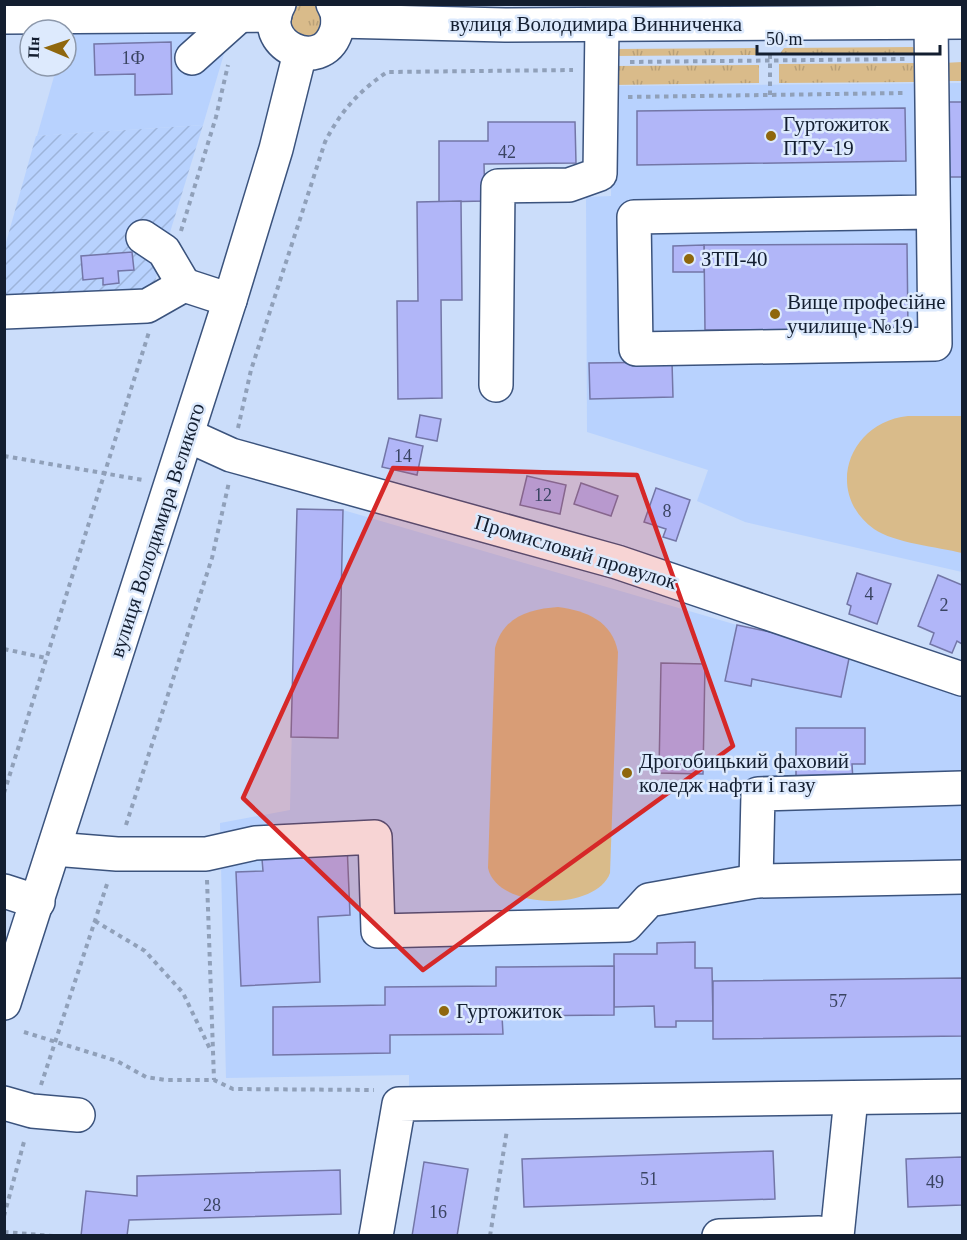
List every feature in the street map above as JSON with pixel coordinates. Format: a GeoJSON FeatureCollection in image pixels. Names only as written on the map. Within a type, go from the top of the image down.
{"type":"FeatureCollection","features":[{"type":"Feature","properties":{"kind":"street"},"geometry":{"type":"LineString","coordinates":[[4,17],[240,15],[277,10],[276,32],[279,39],[292,51],[313,53],[329,44],[336,33],[335,13]]}},
{"type":"Feature","properties":{"kind":"street","name":"вулиця Володимира Винниченка"},"geometry":{"type":"LineString","coordinates":[[335,13],[505,15],[602,25],[770,24],[949,18]]}},
{"type":"Feature","properties":{"kind":"street"},"geometry":{"type":"LineString","coordinates":[[192,57],[240,15]]}},
{"type":"Feature","properties":{"kind":"street"},"geometry":{"type":"LineString","coordinates":[[932,212],[634,217],[636,349],[935,344],[931,58],[949,18]]}},
{"type":"Feature","properties":{"kind":"street"},"geometry":{"type":"LineString","coordinates":[[496,385],[498,186],[569,185],[600,174],[602,25]]}},
{"type":"Feature","properties":{"kind":"street","name":"вулиця Володимира Великого"},"geometry":{"type":"LineString","coordinates":[[4,1003],[230,300],[276,148],[300,53]]}},
{"type":"Feature","properties":{"kind":"street"},"geometry":{"type":"LineString","coordinates":[[143,237],[164,251],[171,282]]}},
{"type":"Feature","properties":{"kind":"street"},"geometry":{"type":"LineString","coordinates":[[171,282],[230,300]]}},
{"type":"Feature","properties":{"kind":"street"},"geometry":{"type":"LineString","coordinates":[[4,312],[147,306],[171,282]]}},
{"type":"Feature","properties":{"kind":"street","name":"Промисловий провулок"},"geometry":{"type":"LineString","coordinates":[[187,435],[231,455],[617,562],[963,679]]}},
{"type":"Feature","properties":{"kind":"street"},"geometry":{"type":"LineString","coordinates":[[756,881],[758,794],[963,788]]}},
{"type":"Feature","properties":{"kind":"street"},"geometry":{"type":"LineString","coordinates":[[54,849],[117,854],[206,854],[255,843],[375,837],[378,931],[626,925],[649,900],[756,881],[963,877]]}},
{"type":"Feature","properties":{"kind":"street"},"geometry":{"type":"LineString","coordinates":[[4,891],[38,902]]}},
{"type":"Feature","properties":{"kind":"street"},"geometry":{"type":"LineString","coordinates":[[376,1236],[388,1097],[512,1102],[963,1096]]}},
{"type":"Feature","properties":{"kind":"street"},"geometry":{"type":"LineString","coordinates":[[837,1236],[851,1098]]}},
{"type":"Feature","properties":{"kind":"street"},"geometry":{"type":"LineString","coordinates":[[18,1107],[78,1115]]}},
{"type":"Feature","properties":{"kind":"street"},"geometry":{"type":"LineString","coordinates":[[719,1236],[819,1233],[829,1236]]}},
{"type":"Feature","properties":{"kind":"path"},"geometry":{"type":"LineString","coordinates":[[770,24],[770,95]]}},
{"type":"Feature","properties":{"kind":"path"},"geometry":{"type":"LineString","coordinates":[[601,76],[770,60],[931,58]]}},
{"type":"Feature","properties":{"kind":"path"},"geometry":{"type":"LineString","coordinates":[[4,793],[104,473],[171,282],[216,117],[229,60]]}},
{"type":"Feature","properties":{"kind":"path"},"geometry":{"type":"LineString","coordinates":[[4,1216],[18,1107],[56,1042],[212,558],[228,490],[231,455],[251,370],[325,142],[335,122],[350,103],[366,86],[387,72],[601,76],[770,95],[932,93]]}},
{"type":"Feature","properties":{"kind":"path"},"geometry":{"type":"LineString","coordinates":[[4,456],[143,480]]}},
{"type":"Feature","properties":{"kind":"path"},"geometry":{"type":"LineString","coordinates":[[4,649],[46,658]]}},
{"type":"Feature","properties":{"kind":"path"},"geometry":{"type":"LineString","coordinates":[[206,854],[214,1080]]}},
{"type":"Feature","properties":{"kind":"path"},"geometry":{"type":"LineString","coordinates":[[95,921],[145,951],[183,993],[213,1054]]}},
{"type":"Feature","properties":{"kind":"path"},"geometry":{"type":"LineString","coordinates":[[24,1032],[117,1061],[146,1077],[165,1080],[214,1080],[233,1089],[388,1097]]}},
{"type":"Feature","properties":{"kind":"path"},"geometry":{"type":"LineString","coordinates":[[490,1236],[512,1102]]}},
{"type":"Feature","properties":{"kind":"path"},"geometry":{"type":"LineString","coordinates":[[4,1232],[53,1236]]}},
{"type":"Feature","properties":{"kind":"highlighted area"},"geometry":{"type":"Polygon","coordinates":[[[393,468],[637,475],[733,746],[423,970],[243,798],[393,468]]]}},
{"type":"Feature","properties":{"kind":"shaded area"},"geometry":{"type":"Polygon","coordinates":[[[78,30],[231,30],[203,125],[37,136],[54,78],[78,78],[78,30]]]}},
{"type":"Feature","properties":{"kind":"shaded area","name":"Вище професійне училище №19"},"geometry":{"type":"Polygon","coordinates":[[[962,83],[962,572],[745,522],[697,501],[708,470],[587,432],[586,197],[611,196],[612,86],[962,83]]]}},
{"type":"Feature","properties":{"kind":"shaded area"},"geometry":{"type":"Polygon","coordinates":[[[203,125],[152,291],[5,299],[5,246],[36,136],[203,125]]]}},
{"type":"Feature","properties":{"kind":"shaded area","name":"Дрогобицький фаховий коледж нафти і газу"},"geometry":{"type":"Polygon","coordinates":[[[297,509],[343,510],[737,625],[851,649],[962,691],[962,1080],[409,1087],[409,1075],[226,1078],[220,823],[290,810],[297,509]]]}},
{"type":"Feature","properties":{"kind":"green space"},"geometry":{"type":"Polygon","coordinates":[[[314,4],[321,10],[324,26],[310,39],[289,32],[293,7],[314,4]]]}},
{"type":"Feature","properties":{"kind":"green space"},"geometry":{"type":"Polygon","coordinates":[[[913,47],[917,53],[779,55],[784,48],[913,47]]]}},
{"type":"Feature","properties":{"kind":"green space"},"geometry":{"type":"Polygon","coordinates":[[[755,48],[758,55],[613,56],[618,49],[755,48]]]}},
{"type":"Feature","properties":{"kind":"green space"},"geometry":{"type":"Polygon","coordinates":[[[962,62],[962,81],[943,81],[943,63],[962,62]]]}},
{"type":"Feature","properties":{"kind":"green space"},"geometry":{"type":"Polygon","coordinates":[[[917,63],[917,82],[779,83],[779,64],[917,63]]]}},
{"type":"Feature","properties":{"kind":"green space"},"geometry":{"type":"Polygon","coordinates":[[[759,65],[759,83],[612,85],[612,66],[759,65]]]}},
{"type":"Feature","properties":{"kind":"green space"},"geometry":{"type":"Polygon","coordinates":[[[908,416],[962,416],[962,553],[904,541],[883,534],[874,529],[859,514],[850,497],[847,479],[850,461],[858,445],[870,431],[887,421],[908,416]]]}},
{"type":"Feature","properties":{"kind":"green space"},"geometry":{"type":"Polygon","coordinates":[[[558,607],[579,611],[597,619],[610,632],[618,652],[610,873],[601,886],[586,895],[568,900],[547,901],[509,892],[495,882],[488,868],[495,648],[499,637],[511,622],[527,613],[558,607]]]}},
{"type":"Feature","properties":{"kind":"building"},"geometry":{"type":"Polygon","coordinates":[[[171,42],[172,94],[135,95],[135,74],[95,75],[94,44],[171,42]]]}},
{"type":"Feature","properties":{"kind":"building"},"geometry":{"type":"Polygon","coordinates":[[[946,102],[962,102],[962,177],[946,177],[946,102]]]}},
{"type":"Feature","properties":{"kind":"building","name":"Гуртожиток ПТУ-19"},"geometry":{"type":"Polygon","coordinates":[[[905,108],[906,161],[637,165],[637,111],[905,108]]]}},
{"type":"Feature","properties":{"kind":"building"},"geometry":{"type":"Polygon","coordinates":[[[488,122],[575,122],[576,163],[484,164],[485,201],[439,202],[439,141],[488,141],[488,122]]]}},
{"type":"Feature","properties":{"kind":"building"},"geometry":{"type":"Polygon","coordinates":[[[461,201],[462,300],[441,300],[442,398],[398,399],[397,301],[418,301],[417,202],[461,201]]]}},
{"type":"Feature","properties":{"kind":"building"},"geometry":{"type":"Polygon","coordinates":[[[907,244],[908,329],[705,330],[704,245],[907,244]]]}},
{"type":"Feature","properties":{"kind":"building","name":"ЗТП-40"},"geometry":{"type":"Polygon","coordinates":[[[704,245],[704,272],[673,272],[673,246],[704,245]]]}},
{"type":"Feature","properties":{"kind":"building"},"geometry":{"type":"Polygon","coordinates":[[[132,252],[134,270],[118,271],[119,283],[103,285],[103,278],[83,280],[81,256],[132,252]]]}},
{"type":"Feature","properties":{"kind":"building"},"geometry":{"type":"Polygon","coordinates":[[[672,362],[673,397],[590,399],[589,363],[672,362]]]}},
{"type":"Feature","properties":{"kind":"building"},"geometry":{"type":"Polygon","coordinates":[[[420,415],[441,419],[437,441],[416,437],[420,415]]]}},
{"type":"Feature","properties":{"kind":"building"},"geometry":{"type":"Polygon","coordinates":[[[389,438],[423,446],[417,475],[382,467],[389,438]]]}},
{"type":"Feature","properties":{"kind":"building"},"geometry":{"type":"Polygon","coordinates":[[[527,476],[566,485],[560,514],[520,505],[527,476]]]}},
{"type":"Feature","properties":{"kind":"building"},"geometry":{"type":"Polygon","coordinates":[[[581,483],[618,496],[611,516],[574,504],[581,483]]]}},
{"type":"Feature","properties":{"kind":"building"},"geometry":{"type":"Polygon","coordinates":[[[656,488],[690,500],[676,541],[663,537],[666,529],[644,522],[656,488]]]}},
{"type":"Feature","properties":{"kind":"building"},"geometry":{"type":"Polygon","coordinates":[[[297,509],[343,510],[338,738],[291,737],[297,509]]]}},
{"type":"Feature","properties":{"kind":"building"},"geometry":{"type":"Polygon","coordinates":[[[857,573],[891,584],[877,624],[849,614],[851,606],[847,604],[857,573]]]}},
{"type":"Feature","properties":{"kind":"building"},"geometry":{"type":"Polygon","coordinates":[[[938,575],[962,585],[962,644],[957,641],[952,653],[930,644],[934,633],[918,626],[938,575]]]}},
{"type":"Feature","properties":{"kind":"building"},"geometry":{"type":"Polygon","coordinates":[[[737,625],[851,649],[841,697],[752,679],[751,686],[725,681],[737,625]]]}},
{"type":"Feature","properties":{"kind":"building"},"geometry":{"type":"Polygon","coordinates":[[[661,663],[705,664],[703,774],[659,773],[661,663]]]}},
{"type":"Feature","properties":{"kind":"building"},"geometry":{"type":"Polygon","coordinates":[[[796,728],[865,728],[865,764],[852,764],[853,781],[796,781],[796,728]]]}},
{"type":"Feature","properties":{"kind":"building"},"geometry":{"type":"Polygon","coordinates":[[[347,844],[350,915],[318,917],[320,982],[241,986],[236,872],[263,871],[261,847],[347,844]]]}},
{"type":"Feature","properties":{"kind":"building"},"geometry":{"type":"Polygon","coordinates":[[[695,942],[695,968],[712,968],[713,1021],[676,1021],[676,1027],[655,1027],[654,1006],[614,1007],[614,954],[657,954],[657,943],[695,942]]]}},
{"type":"Feature","properties":{"kind":"building","name":"Гуртожиток"},"geometry":{"type":"Polygon","coordinates":[[[614,966],[614,1015],[502,1016],[503,1034],[390,1035],[390,1053],[273,1055],[273,1007],[385,1005],[385,987],[496,986],[496,967],[614,966]]]}},
{"type":"Feature","properties":{"kind":"building"},"geometry":{"type":"Polygon","coordinates":[[[962,978],[962,1036],[713,1039],[713,981],[962,978]]]}},
{"type":"Feature","properties":{"kind":"building"},"geometry":{"type":"Polygon","coordinates":[[[773,1151],[775,1199],[524,1207],[522,1159],[773,1151]]]}},
{"type":"Feature","properties":{"kind":"building"},"geometry":{"type":"Polygon","coordinates":[[[962,1157],[962,1205],[908,1207],[906,1159],[962,1157]]]}},
{"type":"Feature","properties":{"kind":"building"},"geometry":{"type":"Polygon","coordinates":[[[424,1162],[468,1169],[457,1236],[412,1236],[424,1162]]]}},
{"type":"Feature","properties":{"kind":"building"},"geometry":{"type":"Polygon","coordinates":[[[340,1170],[341,1214],[129,1220],[127,1236],[81,1236],[86,1191],[137,1196],[137,1176],[340,1170]]]}},
{"type":"Feature","properties":{"kind":"place","name":"Гуртожиток ПТУ-19"},"geometry":{"type":"Point","coordinates":[771,136]}},
{"type":"Feature","properties":{"kind":"place","name":"ЗТП-40"},"geometry":{"type":"Point","coordinates":[689,259]}},
{"type":"Feature","properties":{"kind":"place","name":"Вище професійне училище №19"},"geometry":{"type":"Point","coordinates":[775,314]}},
{"type":"Feature","properties":{"kind":"place","name":"Дрогобицький фаховий коледж нафти і газу"},"geometry":{"type":"Point","coordinates":[627,773]}},
{"type":"Feature","properties":{"kind":"place","name":"Гуртожиток"},"geometry":{"type":"Point","coordinates":[444,1011]}}]}
